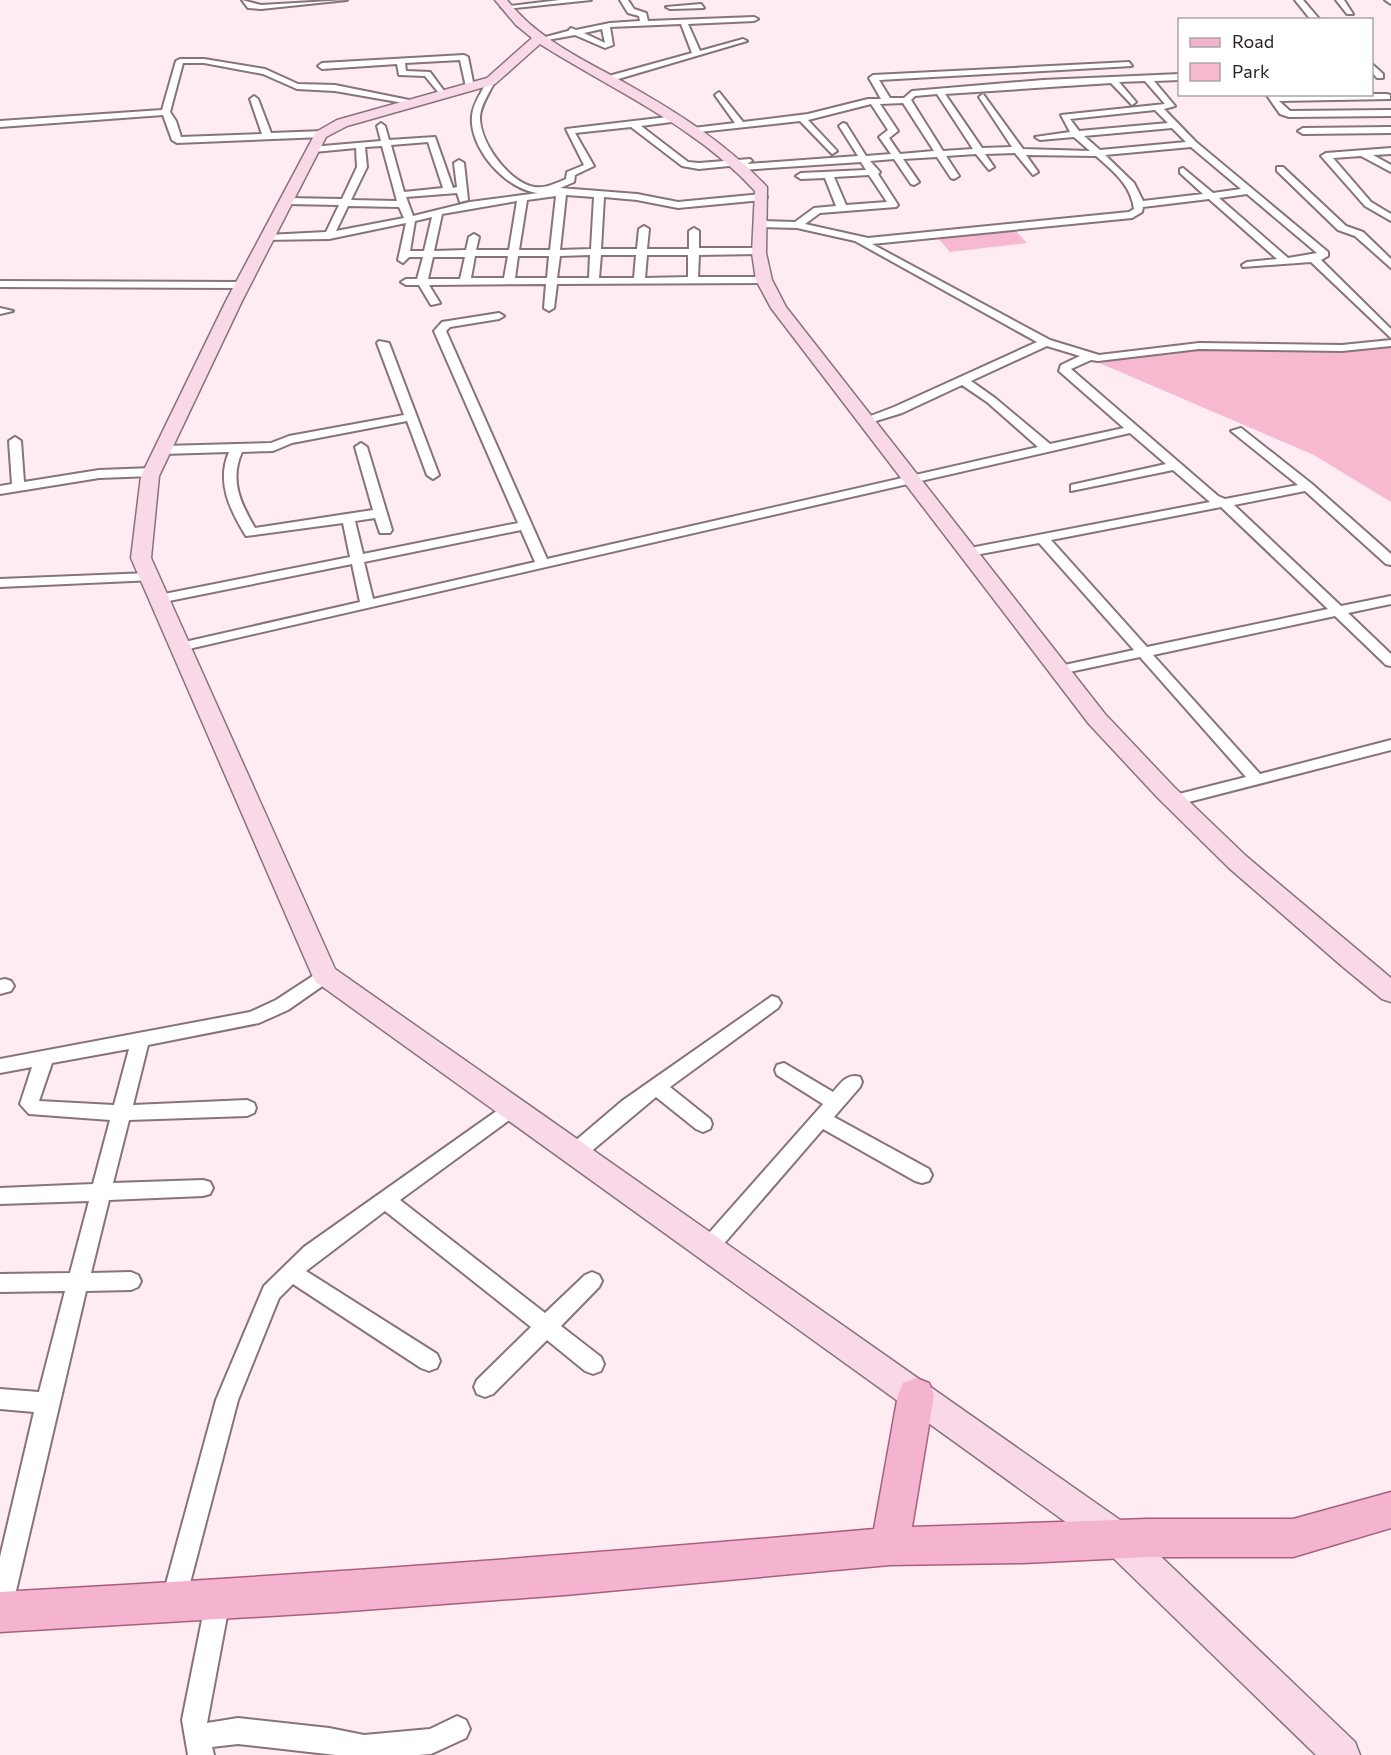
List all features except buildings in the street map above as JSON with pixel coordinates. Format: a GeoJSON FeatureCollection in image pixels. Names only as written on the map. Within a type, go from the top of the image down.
{"type":"FeatureCollection","features":[{"type":"Feature","properties":{"kind":"main road"},"geometry":{"type":"LineString","coordinates":[[890,1546],[916,1395]]}},
{"type":"Feature","properties":{"kind":"main road"},"geometry":{"type":"LineString","coordinates":[[0,1610],[218,1600],[565,1576],[890,1546],[1023,1544],[1118,1539],[1293,1538],[1391,1510]]}},
{"type":"Feature","properties":{"kind":"street"},"geometry":{"type":"LineString","coordinates":[[246,0],[251,6],[261,7],[343,0]]}},
{"type":"Feature","properties":{"kind":"street"},"geometry":{"type":"LineString","coordinates":[[624,0],[631,10],[644,15],[645,24]]}},
{"type":"Feature","properties":{"kind":"street"},"geometry":{"type":"LineString","coordinates":[[1299,0],[1314,18]]}},
{"type":"Feature","properties":{"kind":"street"},"geometry":{"type":"LineString","coordinates":[[1340,0],[1350,12]]}},
{"type":"Feature","properties":{"kind":"street"},"geometry":{"type":"LineString","coordinates":[[503,4],[589,2]]}},
{"type":"Feature","properties":{"kind":"street"},"geometry":{"type":"LineString","coordinates":[[503,4],[513,19],[540,39],[693,131],[738,164],[762,190],[759,251],[764,280],[779,308],[1097,718],[1209,838],[1290,910],[1391,992]]}},
{"type":"Feature","properties":{"kind":"street"},"geometry":{"type":"LineString","coordinates":[[668,4],[701,5]]}},
{"type":"Feature","properties":{"kind":"street"},"geometry":{"type":"LineString","coordinates":[[668,4],[682,23],[697,54]]}},
{"type":"Feature","properties":{"kind":"street"},"geometry":{"type":"LineString","coordinates":[[564,24],[574,33],[605,46],[609,45],[608,25],[601,17]]}},
{"type":"Feature","properties":{"kind":"street"},"geometry":{"type":"LineString","coordinates":[[608,79],[697,54],[724,33],[754,19]]}},
{"type":"Feature","properties":{"kind":"street"},"geometry":{"type":"LineString","coordinates":[[743,40],[682,23],[608,25],[540,39],[481,84],[342,123],[319,142],[242,285],[158,461],[141,558],[325,975],[1118,1539],[1342,1755]]}},
{"type":"Feature","properties":{"kind":"street"},"geometry":{"type":"LineString","coordinates":[[322,66],[464,54],[481,84],[476,115],[479,135],[498,165],[515,183],[548,191],[637,197],[678,205],[762,197]]}},
{"type":"Feature","properties":{"kind":"street"},"geometry":{"type":"LineString","coordinates":[[400,60],[402,73],[427,74],[443,95]]}},
{"type":"Feature","properties":{"kind":"street"},"geometry":{"type":"LineString","coordinates":[[415,102],[335,88],[297,86],[265,72],[204,61],[180,61],[166,112],[177,140],[267,136],[360,145],[430,135],[449,190]]}},
{"type":"Feature","properties":{"kind":"street"},"geometry":{"type":"LineString","coordinates":[[887,101],[873,78],[1129,64]]}},
{"type":"Feature","properties":{"kind":"street"},"geometry":{"type":"LineString","coordinates":[[1373,69],[1380,76],[1373,76]]}},
{"type":"Feature","properties":{"kind":"street"},"geometry":{"type":"LineString","coordinates":[[693,131],[802,118],[874,102],[906,100],[912,93],[1178,77]]}},
{"type":"Feature","properties":{"kind":"street"},"geometry":{"type":"LineString","coordinates":[[860,241],[1132,215],[1139,210],[1140,204],[1127,180],[1064,117],[1171,105],[1147,78]]}},
{"type":"Feature","properties":{"kind":"street"},"geometry":{"type":"LineString","coordinates":[[1113,80],[1132,102]]}},
{"type":"Feature","properties":{"kind":"street"},"geometry":{"type":"LineString","coordinates":[[940,92],[989,167]]}},
{"type":"Feature","properties":{"kind":"street"},"geometry":{"type":"LineString","coordinates":[[718,94],[740,124]]}},
{"type":"Feature","properties":{"kind":"street"},"geometry":{"type":"LineString","coordinates":[[1271,96],[1387,97]]}},
{"type":"Feature","properties":{"kind":"street"},"geometry":{"type":"LineString","coordinates":[[1271,96],[1283,112],[1289,114],[1391,112]]}},
{"type":"Feature","properties":{"kind":"street"},"geometry":{"type":"LineString","coordinates":[[983,97],[1033,172]]}},
{"type":"Feature","properties":{"kind":"street"},"geometry":{"type":"LineString","coordinates":[[254,99],[267,136]]}},
{"type":"Feature","properties":{"kind":"street"},"geometry":{"type":"LineString","coordinates":[[906,100],[954,176]]}},
{"type":"Feature","properties":{"kind":"street"},"geometry":{"type":"LineString","coordinates":[[874,102],[892,129],[892,133],[884,137],[914,182]]}},
{"type":"Feature","properties":{"kind":"street"},"geometry":{"type":"LineString","coordinates":[[1158,108],[1193,144],[1323,250],[1322,257],[1314,259],[1247,265]]}},
{"type":"Feature","properties":{"kind":"street"},"geometry":{"type":"LineString","coordinates":[[0,124],[166,112]]}},
{"type":"Feature","properties":{"kind":"street"},"geometry":{"type":"LineString","coordinates":[[1328,114],[1352,141],[1391,168]]}},
{"type":"Feature","properties":{"kind":"street"},"geometry":{"type":"LineString","coordinates":[[802,118],[832,151]]}},
{"type":"Feature","properties":{"kind":"street"},"geometry":{"type":"LineString","coordinates":[[548,191],[571,180],[570,174],[589,166],[568,132],[676,119]]}},
{"type":"Feature","properties":{"kind":"street"},"geometry":{"type":"LineString","coordinates":[[633,124],[685,164],[699,166],[979,152],[1018,151],[1063,155],[1193,144]]}},
{"type":"Feature","properties":{"kind":"street"},"geometry":{"type":"LineString","coordinates":[[1040,137],[1176,125]]}},
{"type":"Feature","properties":{"kind":"street"},"geometry":{"type":"LineString","coordinates":[[381,126],[401,199],[410,219],[404,257],[429,254],[759,251]]}},
{"type":"Feature","properties":{"kind":"street"},"geometry":{"type":"LineString","coordinates":[[797,225],[817,210],[893,205],[860,148],[843,126]]}},
{"type":"Feature","properties":{"kind":"street"},"geometry":{"type":"LineString","coordinates":[[1391,130],[1352,141],[1326,156],[1368,204],[1391,218]]}},
{"type":"Feature","properties":{"kind":"street"},"geometry":{"type":"LineString","coordinates":[[1303,131],[1391,151]]}},
{"type":"Feature","properties":{"kind":"street"},"geometry":{"type":"LineString","coordinates":[[329,236],[356,174],[362,167],[360,145]]}},
{"type":"Feature","properties":{"kind":"street"},"geometry":{"type":"LineString","coordinates":[[738,164],[860,148]]}},
{"type":"Feature","properties":{"kind":"street"},"geometry":{"type":"LineString","coordinates":[[459,163],[460,196],[466,206]]}},
{"type":"Feature","properties":{"kind":"street"},"geometry":{"type":"LineString","coordinates":[[1280,169],[1342,228],[1359,234],[1391,265]]}},
{"type":"Feature","properties":{"kind":"street"},"geometry":{"type":"LineString","coordinates":[[1183,171],[1286,262]]}},
{"type":"Feature","properties":{"kind":"street"},"geometry":{"type":"LineString","coordinates":[[801,176],[875,172]]}},
{"type":"Feature","properties":{"kind":"street"},"geometry":{"type":"LineString","coordinates":[[828,174],[842,208]]}},
{"type":"Feature","properties":{"kind":"street"},"geometry":{"type":"LineString","coordinates":[[286,201],[345,202],[401,199],[460,189]]}},
{"type":"Feature","properties":{"kind":"street"},"geometry":{"type":"LineString","coordinates":[[1140,204],[1251,191]]}},
{"type":"Feature","properties":{"kind":"street"},"geometry":{"type":"LineString","coordinates":[[267,238],[298,239],[329,236],[466,206],[561,192]]}},
{"type":"Feature","properties":{"kind":"street"},"geometry":{"type":"LineString","coordinates":[[549,308],[561,192]]}},
{"type":"Feature","properties":{"kind":"street"},"geometry":{"type":"LineString","coordinates":[[594,281],[599,195]]}},
{"type":"Feature","properties":{"kind":"street"},"geometry":{"type":"LineString","coordinates":[[509,282],[511,254],[522,199]]}},
{"type":"Feature","properties":{"kind":"street"},"geometry":{"type":"LineString","coordinates":[[438,212],[423,282],[435,303],[442,326],[441,331],[543,564]]}},
{"type":"Feature","properties":{"kind":"street"},"geometry":{"type":"LineString","coordinates":[[760,224],[797,225],[860,241],[1046,342],[1090,356],[1114,358],[1199,346],[1342,348],[1391,344]]}},
{"type":"Feature","properties":{"kind":"street"},"geometry":{"type":"LineString","coordinates":[[639,281],[644,229]]}},
{"type":"Feature","properties":{"kind":"street"},"geometry":{"type":"LineString","coordinates":[[693,280],[694,231]]}},
{"type":"Feature","properties":{"kind":"street"},"geometry":{"type":"LineString","coordinates":[[435,303],[439,292],[460,282],[471,254],[474,237]]}},
{"type":"Feature","properties":{"kind":"street"},"geometry":{"type":"LineString","coordinates":[[1314,259],[1391,335]]}},
{"type":"Feature","properties":{"kind":"street"},"geometry":{"type":"LineString","coordinates":[[406,282],[764,280]]}},
{"type":"Feature","properties":{"kind":"street"},"geometry":{"type":"LineString","coordinates":[[0,284],[242,285]]}},
{"type":"Feature","properties":{"kind":"street"},"geometry":{"type":"LineString","coordinates":[[442,326],[462,320],[500,316]]}},
{"type":"Feature","properties":{"kind":"street"},"geometry":{"type":"LineString","coordinates":[[866,420],[898,410],[1046,342]]}},
{"type":"Feature","properties":{"kind":"street"},"geometry":{"type":"LineString","coordinates":[[383,343],[433,475]]}},
{"type":"Feature","properties":{"kind":"street"},"geometry":{"type":"LineString","coordinates":[[1090,356],[1065,367],[1065,371],[1214,499],[1224,503],[1391,662]]}},
{"type":"Feature","properties":{"kind":"street"},"geometry":{"type":"LineString","coordinates":[[962,380],[991,400],[1047,448]]}},
{"type":"Feature","properties":{"kind":"street"},"geometry":{"type":"LineString","coordinates":[[0,490],[237,448],[273,447],[289,440],[411,417]]}},
{"type":"Feature","properties":{"kind":"street"},"geometry":{"type":"LineString","coordinates":[[180,647],[1133,429]]}},
{"type":"Feature","properties":{"kind":"street"},"geometry":{"type":"LineString","coordinates":[[1237,431],[1308,488],[1391,561]]}},
{"type":"Feature","properties":{"kind":"street"},"geometry":{"type":"LineString","coordinates":[[15,441],[18,487]]}},
{"type":"Feature","properties":{"kind":"street"},"geometry":{"type":"LineString","coordinates":[[361,447],[385,530]]}},
{"type":"Feature","properties":{"kind":"street"},"geometry":{"type":"LineString","coordinates":[[237,448],[229,484],[230,497],[251,533],[380,513]]}},
{"type":"Feature","properties":{"kind":"street"},"geometry":{"type":"LineString","coordinates":[[1075,488],[1175,466]]}},
{"type":"Feature","properties":{"kind":"street"},"geometry":{"type":"LineString","coordinates":[[970,552],[1308,488]]}},
{"type":"Feature","properties":{"kind":"street"},"geometry":{"type":"LineString","coordinates":[[348,518],[367,604]]}},
{"type":"Feature","properties":{"kind":"street"},"geometry":{"type":"LineString","coordinates":[[0,583],[154,588],[357,559],[526,525]]}},
{"type":"Feature","properties":{"kind":"street"},"geometry":{"type":"LineString","coordinates":[[1042,538],[1257,780]]}},
{"type":"Feature","properties":{"kind":"street"},"geometry":{"type":"LineString","coordinates":[[1060,670],[1391,600]]}},
{"type":"Feature","properties":{"kind":"street"},"geometry":{"type":"LineString","coordinates":[[1173,801],[1391,745]]}},
{"type":"Feature","properties":{"kind":"street"},"geometry":{"type":"LineString","coordinates":[[0,1066],[253,1018],[282,1005],[325,975]]}},
{"type":"Feature","properties":{"kind":"street"},"geometry":{"type":"LineString","coordinates":[[575,1153],[629,1106],[772,1003]]}},
{"type":"Feature","properties":{"kind":"street"},"geometry":{"type":"LineString","coordinates":[[0,1610],[47,1402],[140,1040]]}},
{"type":"Feature","properties":{"kind":"street"},"geometry":{"type":"LineString","coordinates":[[44,1059],[29,1104],[36,1109],[122,1113],[248,1108]]}},
{"type":"Feature","properties":{"kind":"street"},"geometry":{"type":"LineString","coordinates":[[784,1070],[835,1102]]}},
{"type":"Feature","properties":{"kind":"street"},"geometry":{"type":"LineString","coordinates":[[708,1248],[853,1082]]}},
{"type":"Feature","properties":{"kind":"street"},"geometry":{"type":"LineString","coordinates":[[657,1086],[703,1124]]}},
{"type":"Feature","properties":{"kind":"street"},"geometry":{"type":"LineString","coordinates":[[173,1602],[227,1400],[271,1292],[311,1252],[512,1108]]}},
{"type":"Feature","properties":{"kind":"street"},"geometry":{"type":"LineString","coordinates":[[820,1118],[922,1175]]}},
{"type":"Feature","properties":{"kind":"street"},"geometry":{"type":"LineString","coordinates":[[0,1196],[202,1188]]}},
{"type":"Feature","properties":{"kind":"street"},"geometry":{"type":"LineString","coordinates":[[385,1199],[592,1364]]}},
{"type":"Feature","properties":{"kind":"street"},"geometry":{"type":"LineString","coordinates":[[291,1272],[429,1361]]}},
{"type":"Feature","properties":{"kind":"street"},"geometry":{"type":"LineString","coordinates":[[0,1283],[77,1284],[131,1281]]}},
{"type":"Feature","properties":{"kind":"street"},"geometry":{"type":"LineString","coordinates":[[485,1387],[592,1281]]}},
{"type":"Feature","properties":{"kind":"street"},"geometry":{"type":"LineString","coordinates":[[0,1399],[47,1402]]}},
{"type":"Feature","properties":{"kind":"street"},"geometry":{"type":"LineString","coordinates":[[218,1600],[195,1720],[199,1746],[238,1731],[329,1741],[364,1748],[431,1741],[457,1729]]}},
{"type":"Feature","properties":{"kind":"green space"},"geometry":{"type":"Polygon","coordinates":[[[1013,228],[1027,243],[950,252],[937,237],[1013,228]]]}},
{"type":"Feature","properties":{"kind":"green space"},"geometry":{"type":"Polygon","coordinates":[[[1391,345],[1391,502],[1314,455],[1097,362],[1152,352],[1212,346],[1301,350],[1391,345]]]}}]}
